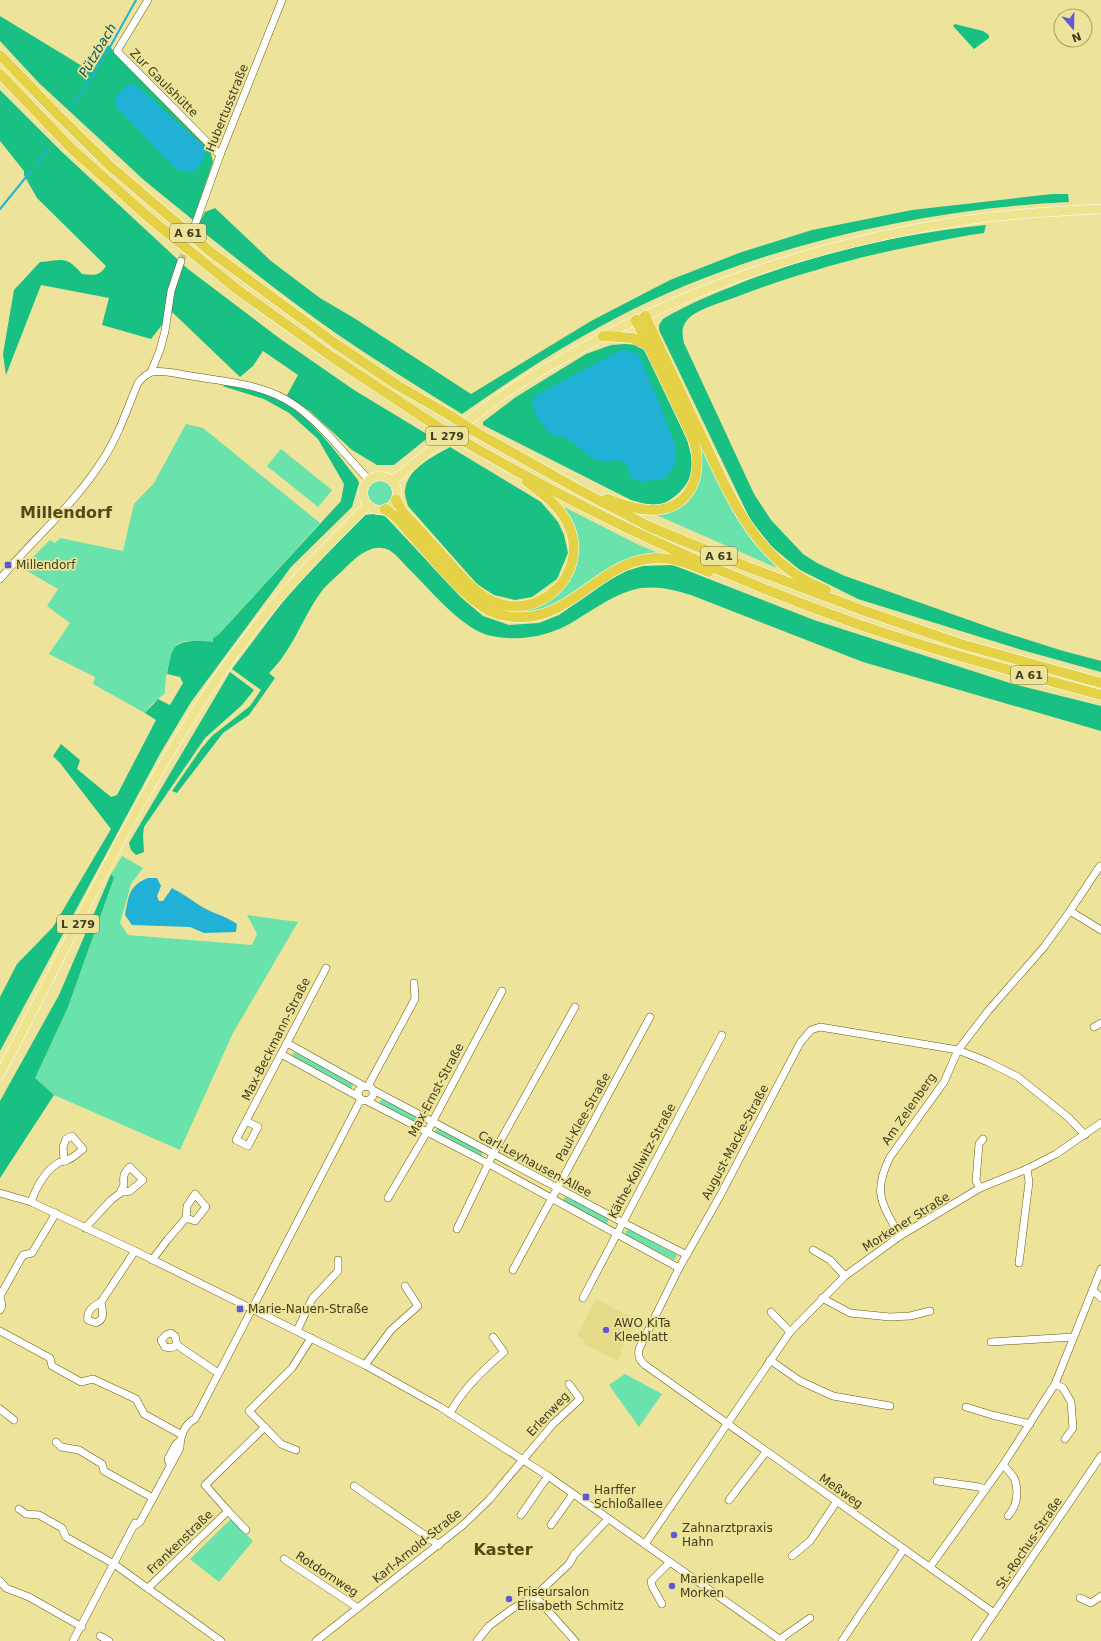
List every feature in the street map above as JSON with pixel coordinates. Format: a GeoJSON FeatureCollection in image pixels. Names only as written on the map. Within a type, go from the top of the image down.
{"type":"FeatureCollection","features":[{"type":"Feature","properties":{"kind":"highway","name":"A 61"},"geometry":{"type":"LineString","coordinates":[[0,55],[110,166],[211,252],[336,344],[397,385],[474,431],[581,491],[650,527],[745,566],[862,610],[961,644],[1101,683]]}},
{"type":"Feature","properties":{"kind":"highway","name":"A 61"},"geometry":{"type":"LineString","coordinates":[[0,74],[72,149],[147,216],[226,280],[332,357],[438,427],[507,466],[647,538],[742,580],[861,625],[957,655],[1101,694]]}},
{"type":"Feature","properties":{"kind":"highway"},"geometry":{"type":"LineString","coordinates":[[581,491],[630,507],[652,510],[666,508],[678,502],[685,496],[694,482],[698,465],[696,448],[648,346],[640,318]]}},
{"type":"Feature","properties":{"kind":"highway"},"geometry":{"type":"LineString","coordinates":[[640,318],[739,512],[753,534],[770,554],[783,566],[818,587],[849,599],[862,610]]}},
{"type":"Feature","properties":{"kind":"highway"},"geometry":{"type":"LineString","coordinates":[[603,336],[633,338],[648,346]]}},
{"type":"Feature","properties":{"kind":"highway"},"geometry":{"type":"LineString","coordinates":[[396,500],[403,512],[465,581],[476,591],[488,599],[506,605],[524,606],[533,604],[551,595],[565,580],[574,555],[572,536],[564,516],[556,506],[507,466]]}},
{"type":"Feature","properties":{"kind":"highway"},"geometry":{"type":"LineString","coordinates":[[385,509],[397,518],[461,589],[483,608],[501,615],[527,617],[549,612],[576,597],[614,570],[649,558],[680,561],[715,574],[742,580]]}},
{"type":"Feature","properties":{"kind":"main road","name":"L 279"},"geometry":{"type":"LineString","coordinates":[[393,481],[444,438],[504,394],[603,336],[703,290],[751,272],[845,244],[912,229],[1024,214],[1101,209]]}},
{"type":"Feature","properties":{"kind":"main road"},"geometry":{"type":"LineString","coordinates":[[384,475],[393,481],[397,490],[396,500],[390,507],[376,510],[368,505],[362,495],[368,479],[373,476],[384,475]]}},
{"type":"Feature","properties":{"kind":"main road","name":"L 279"},"geometry":{"type":"LineString","coordinates":[[0,1074],[156,775],[192,716],[234,655],[268,611],[312,562],[368,505]]}},
{"type":"Feature","properties":{"kind":"street","name":"Zur Gaulshütte"},"geometry":{"type":"LineString","coordinates":[[148,0],[117,50],[220,155]]}},
{"type":"Feature","properties":{"kind":"street","name":"Hubertusstraße"},"geometry":{"type":"LineString","coordinates":[[195,225],[220,155],[282,0]]}},
{"type":"Feature","properties":{"kind":"street"},"geometry":{"type":"LineString","coordinates":[[151,372],[160,350],[165,330],[171,291],[181,262]]}},
{"type":"Feature","properties":{"kind":"street"},"geometry":{"type":"LineString","coordinates":[[0,579],[53,522],[103,461],[117,434],[138,383],[143,376],[151,372],[166,372],[230,383],[276,394],[296,406],[313,421],[368,479]]}},
{"type":"Feature","properties":{"kind":"street","name":"Am Zelenberg"},"geometry":{"type":"LineString","coordinates":[[900,1236],[882,1205],[880,1181],[883,1170],[890,1157],[944,1082],[958,1050],[988,1011],[1044,948],[1100,866]]}},
{"type":"Feature","properties":{"kind":"street"},"geometry":{"type":"LineString","coordinates":[[1070,911],[1101,930]]}},
{"type":"Feature","properties":{"kind":"street","name":"Max-Beckmann-Straße"},"geometry":{"type":"LineString","coordinates":[[246,1121],[326,968]]}},
{"type":"Feature","properties":{"kind":"street"},"geometry":{"type":"LineString","coordinates":[[362,1099],[358,1091],[368,1087],[414,999],[414,984]]}},
{"type":"Feature","properties":{"kind":"street","name":"Max-Ernst-Straße"},"geometry":{"type":"LineString","coordinates":[[388,1198],[427,1132],[502,991]]}},
{"type":"Feature","properties":{"kind":"street"},"geometry":{"type":"LineString","coordinates":[[456,1230],[493,1154],[575,1007]]}},
{"type":"Feature","properties":{"kind":"street","name":"Paul-Klee-Straße"},"geometry":{"type":"LineString","coordinates":[[513,1270],[650,1017]]}},
{"type":"Feature","properties":{"kind":"street"},"geometry":{"type":"LineString","coordinates":[[1094,1027],[1101,1023]]}},
{"type":"Feature","properties":{"kind":"street","name":"August-Macke-Straße"},"geometry":{"type":"LineString","coordinates":[[676,1386],[641,1362],[638,1355],[639,1349],[679,1268],[800,1043],[811,1030],[820,1027],[958,1050],[988,1062],[1018,1077],[1070,1118],[1085,1135]]}},
{"type":"Feature","properties":{"kind":"street","name":"Käthe-Kollwitz-Straße"},"geometry":{"type":"LineString","coordinates":[[583,1298],[722,1035]]}},
{"type":"Feature","properties":{"kind":"street","name":"Carl-Leyhausen-Allee"},"geometry":{"type":"LineString","coordinates":[[287,1043],[432,1122],[687,1255]]}},
{"type":"Feature","properties":{"kind":"street","name":"Carl-Leyhausen-Allee"},"geometry":{"type":"LineString","coordinates":[[281,1054],[362,1099],[489,1164],[679,1268]]}},
{"type":"Feature","properties":{"kind":"street"},"geometry":{"type":"LineString","coordinates":[[362,1099],[372,1098],[368,1087]]}},
{"type":"Feature","properties":{"kind":"street"},"geometry":{"type":"LineString","coordinates":[[73,1641],[82,1627],[144,1504],[152,1500],[170,1465],[168,1458],[189,1422],[195,1419],[362,1099]]}},
{"type":"Feature","properties":{"kind":"street","name":"Morkener Straße"},"geometry":{"type":"LineString","coordinates":[[645,1544],[790,1332],[845,1276],[900,1236],[980,1188],[1027,1169],[1056,1154],[1101,1123]]}},
{"type":"Feature","properties":{"kind":"street"},"geometry":{"type":"LineString","coordinates":[[980,1188],[976,1181],[979,1144],[983,1139]]}},
{"type":"Feature","properties":{"kind":"street"},"geometry":{"type":"LineString","coordinates":[[31,1202],[42,1179],[59,1162],[66,1161]]}},
{"type":"Feature","properties":{"kind":"street"},"geometry":{"type":"LineString","coordinates":[[1019,1263],[1029,1182],[1027,1169]]}},
{"type":"Feature","properties":{"kind":"street"},"geometry":{"type":"LineString","coordinates":[[85,1228],[111,1200],[123,1191]]}},
{"type":"Feature","properties":{"kind":"street"},"geometry":{"type":"LineString","coordinates":[[0,1193],[31,1202],[253,1309],[365,1365],[450,1413],[548,1476],[781,1640],[810,1618]]}},
{"type":"Feature","properties":{"kind":"street"},"geometry":{"type":"LineString","coordinates":[[0,1310],[2,1306],[0,1296],[23,1255],[32,1253],[56,1214]]}},
{"type":"Feature","properties":{"kind":"street"},"geometry":{"type":"LineString","coordinates":[[152,1260],[186,1218]]}},
{"type":"Feature","properties":{"kind":"street"},"geometry":{"type":"LineString","coordinates":[[813,1250],[830,1260],[845,1276]]}},
{"type":"Feature","properties":{"kind":"street"},"geometry":{"type":"LineString","coordinates":[[100,1302],[135,1252]]}},
{"type":"Feature","properties":{"kind":"street"},"geometry":{"type":"LineString","coordinates":[[297,1332],[312,1299],[338,1271],[338,1260]]}},
{"type":"Feature","properties":{"kind":"street"},"geometry":{"type":"LineString","coordinates":[[930,1567],[1003,1465],[1055,1384],[1101,1269]]}},
{"type":"Feature","properties":{"kind":"street"},"geometry":{"type":"LineString","coordinates":[[365,1365],[390,1330],[418,1306],[405,1286]]}},
{"type":"Feature","properties":{"kind":"street"},"geometry":{"type":"LineString","coordinates":[[1093,1290],[1101,1298]]}},
{"type":"Feature","properties":{"kind":"street"},"geometry":{"type":"LineString","coordinates":[[822,1298],[850,1313],[890,1317],[910,1316],[930,1311]]}},
{"type":"Feature","properties":{"kind":"street"},"geometry":{"type":"LineString","coordinates":[[771,1312],[790,1332]]}},
{"type":"Feature","properties":{"kind":"street"},"geometry":{"type":"LineString","coordinates":[[0,1331],[50,1358],[52,1366],[81,1382],[93,1378],[136,1399],[144,1414],[181,1438]]}},
{"type":"Feature","properties":{"kind":"street"},"geometry":{"type":"LineString","coordinates":[[450,1413],[458,1398],[482,1371],[504,1352],[493,1337]]}},
{"type":"Feature","properties":{"kind":"street"},"geometry":{"type":"LineString","coordinates":[[991,1342],[1073,1337]]}},
{"type":"Feature","properties":{"kind":"street"},"geometry":{"type":"LineString","coordinates":[[296,1450],[281,1444],[249,1411],[292,1368],[311,1338]]}},
{"type":"Feature","properties":{"kind":"street"},"geometry":{"type":"LineString","coordinates":[[177,1345],[218,1373]]}},
{"type":"Feature","properties":{"kind":"street"},"geometry":{"type":"LineString","coordinates":[[770,1360],[800,1381],[833,1396],[890,1406]]}},
{"type":"Feature","properties":{"kind":"street","name":"Erlenweg"},"geometry":{"type":"LineString","coordinates":[[523,1459],[553,1424],[580,1399],[568,1384]]}},
{"type":"Feature","properties":{"kind":"street"},"geometry":{"type":"LineString","coordinates":[[1055,1384],[1062,1388],[1071,1402],[1073,1428],[1065,1439]]}},
{"type":"Feature","properties":{"kind":"street","name":"Meßweg"},"geometry":{"type":"LineString","coordinates":[[676,1386],[766,1452],[994,1613]]}},
{"type":"Feature","properties":{"kind":"street"},"geometry":{"type":"LineString","coordinates":[[966,1406],[992,1415],[1030,1424]]}},
{"type":"Feature","properties":{"kind":"street"},"geometry":{"type":"LineString","coordinates":[[0,1409],[14,1420]]}},
{"type":"Feature","properties":{"kind":"street","name":"Frankenstraße"},"geometry":{"type":"LineString","coordinates":[[246,1530],[205,1485],[265,1427]]}},
{"type":"Feature","properties":{"kind":"street"},"geometry":{"type":"LineString","coordinates":[[56,1442],[61,1446],[79,1450],[102,1464],[104,1471],[152,1500]]}},
{"type":"Feature","properties":{"kind":"street"},"geometry":{"type":"LineString","coordinates":[[729,1500],[766,1452]]}},
{"type":"Feature","properties":{"kind":"street","name":"St.-Rochus-Straße"},"geometry":{"type":"LineString","coordinates":[[975,1641],[1100,1458]]}},
{"type":"Feature","properties":{"kind":"street","name":"Karl-Arnold-Straße"},"geometry":{"type":"LineString","coordinates":[[316,1641],[463,1525],[489,1500],[523,1459]]}},
{"type":"Feature","properties":{"kind":"street"},"geometry":{"type":"LineString","coordinates":[[1003,1465],[1015,1479],[1017,1500],[1013,1510],[1008,1516]]}},
{"type":"Feature","properties":{"kind":"street"},"geometry":{"type":"LineString","coordinates":[[521,1515],[548,1476]]}},
{"type":"Feature","properties":{"kind":"street"},"geometry":{"type":"LineString","coordinates":[[937,1481],[979,1487],[985,1490]]}},
{"type":"Feature","properties":{"kind":"street"},"geometry":{"type":"LineString","coordinates":[[354,1486],[439,1545]]}},
{"type":"Feature","properties":{"kind":"street"},"geometry":{"type":"LineString","coordinates":[[551,1525],[573,1494]]}},
{"type":"Feature","properties":{"kind":"street"},"geometry":{"type":"LineString","coordinates":[[792,1556],[810,1541],[837,1501]]}},
{"type":"Feature","properties":{"kind":"street"},"geometry":{"type":"LineString","coordinates":[[19,1509],[26,1514],[39,1515],[62,1528],[66,1537],[114,1564],[220,1641]]}},
{"type":"Feature","properties":{"kind":"street","name":"Frankenstraße"},"geometry":{"type":"LineString","coordinates":[[148,1588],[228,1511]]}},
{"type":"Feature","properties":{"kind":"street"},"geometry":{"type":"LineString","coordinates":[[477,1641],[489,1626],[512,1609],[535,1596],[569,1564],[574,1555],[608,1519]]}},
{"type":"Feature","properties":{"kind":"street"},"geometry":{"type":"LineString","coordinates":[[842,1641],[904,1550]]}},
{"type":"Feature","properties":{"kind":"street","name":"Rotdornweg"},"geometry":{"type":"LineString","coordinates":[[284,1559],[358,1608]]}},
{"type":"Feature","properties":{"kind":"street"},"geometry":{"type":"LineString","coordinates":[[662,1604],[652,1586],[651,1581],[670,1562]]}},
{"type":"Feature","properties":{"kind":"street"},"geometry":{"type":"LineString","coordinates":[[0,1581],[6,1588],[29,1597],[82,1627]]}},
{"type":"Feature","properties":{"kind":"street"},"geometry":{"type":"LineString","coordinates":[[535,1596],[575,1641]]}},
{"type":"Feature","properties":{"kind":"street"},"geometry":{"type":"LineString","coordinates":[[1080,1598],[1091,1603],[1101,1596]]}},
{"type":"Feature","properties":{"kind":"street"},"geometry":{"type":"LineString","coordinates":[[100,1636],[109,1641]]}},
{"type":"Feature","properties":{"kind":"shaded area","name":"AWO KiTa Kleeblatt"},"geometry":{"type":"Polygon","coordinates":[[[596,1299],[637,1320],[630,1335],[628,1334],[624,1342],[623,1341],[621,1343],[624,1345],[620,1352],[622,1353],[618,1361],[583,1343],[584,1340],[577,1336],[596,1299]]]}},
{"type":"Feature","properties":{"kind":"green space"},"geometry":{"type":"Polygon","coordinates":[[[0,16],[92,72],[108,45],[210,149],[213,162],[193,220],[145,181],[39,83],[0,41],[0,16]]]}},
{"type":"Feature","properties":{"kind":"green space"},"geometry":{"type":"Polygon","coordinates":[[[955,24],[983,31],[989,35],[989,38],[974,49],[953,26],[955,24]]]}},
{"type":"Feature","properties":{"kind":"green space"},"geometry":{"type":"Polygon","coordinates":[[[0,90],[62,152],[188,269],[279,338],[354,390],[430,436],[394,465],[377,465],[352,450],[310,411],[286,397],[298,375],[263,351],[253,366],[240,377],[172,312],[151,339],[102,325],[109,298],[41,285],[6,375],[3,354],[14,290],[40,262],[59,260],[68,261],[82,274],[89,275],[98,274],[106,266],[37,198],[24,175],[24,171],[0,141],[0,90]]]}},
{"type":"Feature","properties":{"kind":"green space"},"geometry":{"type":"Polygon","coordinates":[[[1052,194],[1068,194],[1069,202],[1013,206],[955,213],[896,223],[838,236],[780,252],[723,271],[669,293],[618,317],[538,363],[462,414],[383,365],[337,334],[266,282],[197,227],[205,212],[215,208],[271,261],[320,298],[354,318],[471,394],[591,321],[670,280],[739,253],[812,230],[912,210],[1052,194]]]}},
{"type":"Feature","properties":{"kind":"green space"},"geometry":{"type":"Polygon","coordinates":[[[986,225],[984,233],[871,255],[832,265],[774,283],[711,306],[693,315],[686,321],[683,330],[684,343],[754,494],[771,520],[803,554],[817,563],[845,576],[997,630],[1101,661],[1101,672],[1022,650],[858,599],[800,570],[772,547],[751,521],[659,330],[659,325],[663,319],[712,295],[772,271],[863,245],[924,233],[986,225]]]}},
{"type":"Feature","properties":{"kind":"green space"},"geometry":{"type":"Polygon","coordinates":[[[611,345],[638,345],[647,352],[687,440],[691,455],[692,470],[685,486],[670,500],[659,505],[631,500],[483,425],[483,422],[516,397],[586,354],[611,345]]]}},
{"type":"Feature","properties":{"kind":"green space"},"geometry":{"type":"Polygon","coordinates":[[[227,385],[272,396],[290,406],[312,424],[358,480],[359,483],[352,507],[291,567],[191,702],[161,752],[0,1051],[0,997],[17,964],[53,927],[111,829],[53,756],[61,744],[80,760],[77,769],[111,797],[117,795],[156,720],[145,713],[158,699],[170,705],[183,683],[180,677],[167,674],[172,652],[178,644],[191,641],[213,642],[213,638],[219,634],[341,501],[344,484],[318,439],[289,413],[264,399],[222,386],[227,385]]]}},
{"type":"Feature","properties":{"kind":"green space"},"geometry":{"type":"Polygon","coordinates":[[[186,424],[203,428],[320,523],[219,634],[213,638],[213,642],[190,641],[182,642],[178,645],[171,656],[165,693],[152,704],[145,713],[93,684],[95,677],[49,654],[70,623],[47,606],[58,589],[22,568],[50,540],[55,543],[60,538],[123,551],[134,504],[154,483],[186,424]]]}},
{"type":"Feature","properties":{"kind":"green space"},"geometry":{"type":"Polygon","coordinates":[[[692,427],[777,568],[654,514],[686,499],[697,487],[699,470],[692,427]]]}},
{"type":"Feature","properties":{"kind":"green space"},"geometry":{"type":"Polygon","coordinates":[[[450,447],[541,502],[558,522],[564,535],[568,553],[557,579],[532,597],[515,600],[494,595],[477,584],[408,506],[405,493],[410,476],[422,464],[450,447]]]}},
{"type":"Feature","properties":{"kind":"green space"},"geometry":{"type":"Polygon","coordinates":[[[281,449],[332,490],[318,507],[267,466],[281,449]]]}},
{"type":"Feature","properties":{"kind":"green space"},"geometry":{"type":"Polygon","coordinates":[[[379,478],[390,482],[394,493],[390,504],[379,508],[368,504],[364,493],[368,482],[379,478]]]}},
{"type":"Feature","properties":{"kind":"green space"},"geometry":{"type":"Polygon","coordinates":[[[564,507],[658,553],[610,568],[552,606],[521,614],[504,612],[480,601],[491,604],[525,602],[553,597],[561,591],[573,574],[578,554],[577,533],[564,507]]]}},
{"type":"Feature","properties":{"kind":"green space"},"geometry":{"type":"Polygon","coordinates":[[[374,514],[385,516],[462,598],[483,616],[509,625],[539,623],[559,615],[604,583],[626,571],[643,566],[673,565],[814,620],[1013,684],[1101,706],[1101,731],[863,662],[691,595],[666,589],[641,588],[624,593],[607,601],[566,626],[546,634],[525,638],[503,638],[492,636],[481,633],[459,618],[392,552],[384,548],[376,548],[358,556],[323,589],[314,602],[285,654],[269,673],[275,678],[249,715],[223,733],[177,793],[172,791],[201,749],[212,736],[250,706],[261,690],[232,669],[293,588],[365,515],[374,514]]]}},
{"type":"Feature","properties":{"kind":"green space"},"geometry":{"type":"Polygon","coordinates":[[[230,672],[254,690],[242,705],[205,738],[144,827],[144,852],[136,855],[131,850],[129,843],[230,672]]]}},
{"type":"Feature","properties":{"kind":"green space"},"geometry":{"type":"Polygon","coordinates":[[[122,856],[143,868],[131,884],[120,923],[128,935],[252,945],[257,934],[247,915],[298,922],[233,1033],[180,1150],[54,1095],[34,1078],[68,1007],[114,878],[111,874],[122,856]]]}},
{"type":"Feature","properties":{"kind":"green space"},"geometry":{"type":"Polygon","coordinates":[[[111,874],[114,878],[68,1007],[35,1078],[54,1095],[0,1178],[0,1101],[59,995],[111,874]]]}},
{"type":"Feature","properties":{"kind":"green space"},"geometry":{"type":"Polygon","coordinates":[[[294,1052],[352,1082],[353,1085],[351,1088],[348,1088],[292,1058],[294,1052]]]}},
{"type":"Feature","properties":{"kind":"green space"},"geometry":{"type":"Polygon","coordinates":[[[384,1099],[418,1117],[419,1121],[415,1124],[380,1105],[380,1101],[384,1099]]]}},
{"type":"Feature","properties":{"kind":"green space"},"geometry":{"type":"Polygon","coordinates":[[[437,1129],[482,1151],[482,1156],[480,1158],[434,1132],[437,1129]]]}},
{"type":"Feature","properties":{"kind":"green space"},"geometry":{"type":"Polygon","coordinates":[[[567,1196],[609,1218],[607,1224],[564,1202],[563,1199],[567,1196]]]}},
{"type":"Feature","properties":{"kind":"green space"},"geometry":{"type":"Polygon","coordinates":[[[628,1229],[677,1255],[674,1260],[626,1235],[626,1231],[628,1229]]]}},
{"type":"Feature","properties":{"kind":"green space"},"geometry":{"type":"Polygon","coordinates":[[[625,1374],[662,1394],[639,1427],[609,1385],[625,1374]]]}},
{"type":"Feature","properties":{"kind":"green space"},"geometry":{"type":"Polygon","coordinates":[[[231,1519],[253,1541],[219,1582],[190,1559],[231,1519]]]}},
{"type":"Feature","properties":{"kind":"water"},"geometry":{"type":"Polygon","coordinates":[[[132,84],[137,86],[201,144],[206,151],[199,167],[192,172],[182,171],[175,168],[117,108],[115,97],[128,85],[132,84]]]}},
{"type":"Feature","properties":{"kind":"water"},"geometry":{"type":"Polygon","coordinates":[[[623,349],[638,354],[675,444],[675,465],[665,478],[643,482],[631,478],[626,464],[617,459],[613,462],[597,460],[564,437],[553,436],[534,411],[532,399],[539,394],[623,349]]]}},
{"type":"Feature","properties":{"kind":"water"},"geometry":{"type":"Polygon","coordinates":[[[148,878],[157,878],[161,886],[157,896],[159,901],[163,901],[172,888],[204,908],[237,924],[236,932],[204,933],[190,927],[132,925],[125,915],[130,892],[137,884],[148,878]]]}},
{"type":"Feature","properties":{"kind":"waterway","name":"Pützbach"},"geometry":{"type":"LineString","coordinates":[[72,108],[105,56],[136,0]]}},
{"type":"Feature","properties":{"kind":"waterway","name":"Pützbach"},"geometry":{"type":"LineString","coordinates":[[36,164],[47,149]]}},
{"type":"Feature","properties":{"kind":"waterway","name":"Pützbach"},"geometry":{"type":"LineString","coordinates":[[0,209],[31,171]]}},
{"type":"Feature","properties":{"kind":"tunnel"},"geometry":{"type":"LineString","coordinates":[[181,261],[195,225]]}},
{"type":"Feature","properties":{"kind":"place","name":"Millendorf"},"geometry":{"type":"Point","coordinates":[8,565]}},
{"type":"Feature","properties":{"kind":"place","name":"Marie-Nauen-Straße"},"geometry":{"type":"Point","coordinates":[240,1309]}},
{"type":"Feature","properties":{"kind":"place","name":"AWO KiTa Kleeblatt"},"geometry":{"type":"Point","coordinates":[606,1330]}},
{"type":"Feature","properties":{"kind":"place","name":"Harffer Schloßallee"},"geometry":{"type":"Point","coordinates":[586,1497]}},
{"type":"Feature","properties":{"kind":"place","name":"Zahnarztpraxis Hahn"},"geometry":{"type":"Point","coordinates":[674,1535]}},
{"type":"Feature","properties":{"kind":"place","name":"Marienkapelle Morken"},"geometry":{"type":"Point","coordinates":[672,1586]}},
{"type":"Feature","properties":{"kind":"place","name":"Friseursalon Elisabeth Schmitz"},"geometry":{"type":"Point","coordinates":[509,1599]}},
{"type":"Feature","properties":{"kind":"district","name":"Millendorf"},"geometry":{"type":"Point","coordinates":[66,512]}},
{"type":"Feature","properties":{"kind":"district","name":"Kaster"},"geometry":{"type":"Point","coordinates":[503,1549]}}]}
